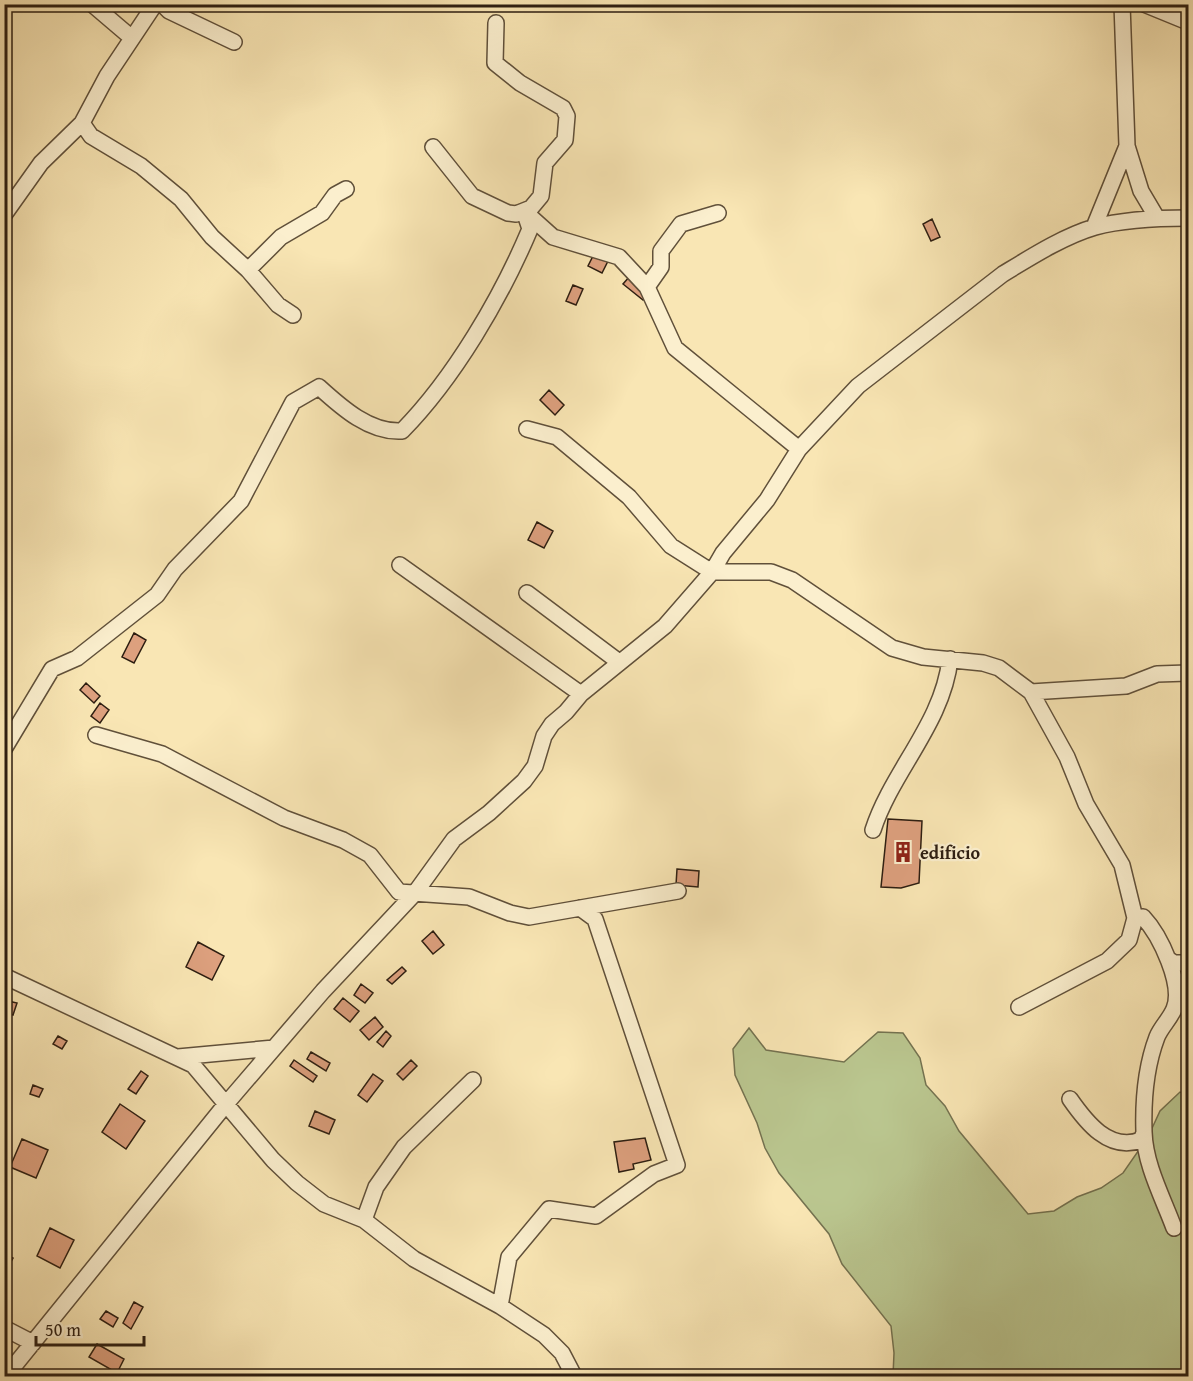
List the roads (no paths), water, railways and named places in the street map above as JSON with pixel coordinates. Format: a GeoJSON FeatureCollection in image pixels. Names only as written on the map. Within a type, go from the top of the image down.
{"type":"FeatureCollection","features":[{"type":"Feature","properties":{"kind":"street"},"geometry":{"type":"LineString","coordinates":[[92,4],[126,33],[134,35]]}},
{"type":"Feature","properties":{"kind":"street"},"geometry":{"type":"LineString","coordinates":[[4,215],[41,163],[82,123],[107,76],[154,4]]}},
{"type":"Feature","properties":{"kind":"street"},"geometry":{"type":"LineString","coordinates":[[162,4],[169,11],[234,42]]}},
{"type":"Feature","properties":{"kind":"street"},"geometry":{"type":"LineString","coordinates":[[1122,4],[1127,146],[1141,191],[1156,218]]}},
{"type":"Feature","properties":{"kind":"street"},"geometry":{"type":"LineString","coordinates":[[1144,4],[1188,22]]}},
{"type":"Feature","properties":{"kind":"street"},"geometry":{"type":"LineString","coordinates":[[433,147],[472,196],[508,213],[524,212],[541,196],[544,164],[565,140],[567,116],[563,108],[520,83],[495,63],[496,23]]}},
{"type":"Feature","properties":{"kind":"street"},"geometry":{"type":"LineString","coordinates":[[82,123],[91,136],[141,166],[181,199],[212,237],[248,270],[278,304],[293,315]]}},
{"type":"Feature","properties":{"kind":"street"},"geometry":{"type":"LineString","coordinates":[[1094,227],[1127,146]]}},
{"type":"Feature","properties":{"kind":"street"},"geometry":{"type":"LineString","coordinates":[[248,270],[281,237],[322,213],[335,195],[346,189]]}},
{"type":"Feature","properties":{"kind":"street"},"geometry":{"type":"LineString","coordinates":[[524,212],[553,237],[619,257],[647,287],[675,348],[799,449]]}},
{"type":"Feature","properties":{"kind":"street"},"geometry":{"type":"LineString","coordinates":[[4,749],[52,669],[77,658],[158,595],[175,569],[241,501],[293,402],[320,387],[344,410],[386,432],[402,431],[413,420],[460,357],[514,267],[530,230],[524,212]]}},
{"type":"Feature","properties":{"kind":"street"},"geometry":{"type":"LineString","coordinates":[[647,287],[661,267],[661,251],[681,224],[718,213]]}},
{"type":"Feature","properties":{"kind":"street"},"geometry":{"type":"LineString","coordinates":[[6,1377],[226,1104],[274,1048],[415,892],[454,839],[489,813],[524,782],[535,766],[544,736],[581,694],[665,626],[712,572],[723,553],[767,500],[799,449],[858,386],[1003,274],[1029,258],[1094,227],[1156,218],[1188,218]]}},
{"type":"Feature","properties":{"kind":"street"},"geometry":{"type":"LineString","coordinates":[[527,429],[557,437],[629,497],[671,546],[712,572],[771,572],[792,580],[892,648],[923,657],[983,663],[999,668],[1031,692],[1067,757],[1086,804],[1122,865],[1135,918],[1129,940],[1107,961],[1019,1007]]}},
{"type":"Feature","properties":{"kind":"street"},"geometry":{"type":"LineString","coordinates":[[400,565],[581,694]]}},
{"type":"Feature","properties":{"kind":"street"},"geometry":{"type":"LineString","coordinates":[[527,593],[619,662]]}},
{"type":"Feature","properties":{"kind":"street"},"geometry":{"type":"LineString","coordinates":[[873,830],[881,805],[915,752],[929,723],[948,675],[950,659]]}},
{"type":"Feature","properties":{"kind":"street"},"geometry":{"type":"LineString","coordinates":[[1031,692],[1126,686],[1157,674],[1188,673]]}},
{"type":"Feature","properties":{"kind":"street"},"geometry":{"type":"LineString","coordinates":[[96,735],[162,754],[284,818],[343,840],[370,855],[399,892],[469,897],[510,913],[529,917],[678,891]]}},
{"type":"Feature","properties":{"kind":"street"},"geometry":{"type":"LineString","coordinates":[[500,1305],[509,1257],[549,1209],[596,1216],[654,1174],[677,1165],[595,919],[580,908]]}},
{"type":"Feature","properties":{"kind":"street"},"geometry":{"type":"LineString","coordinates":[[1135,918],[1143,917],[1154,928],[1168,959],[1182,1005],[1157,1036],[1146,1087],[1144,1133],[1146,1153],[1174,1228]]}},
{"type":"Feature","properties":{"kind":"street"},"geometry":{"type":"LineString","coordinates":[[1168,959],[1174,963],[1188,963]]}},
{"type":"Feature","properties":{"kind":"street"},"geometry":{"type":"LineString","coordinates":[[4,976],[193,1065],[273,1160],[297,1183],[324,1204],[364,1220],[414,1259],[500,1305],[544,1335],[562,1353],[574,1376]]}},
{"type":"Feature","properties":{"kind":"street"},"geometry":{"type":"LineString","coordinates":[[176,1057],[274,1048]]}},
{"type":"Feature","properties":{"kind":"street"},"geometry":{"type":"LineString","coordinates":[[364,1220],[376,1187],[404,1147],[473,1080]]}},
{"type":"Feature","properties":{"kind":"street"},"geometry":{"type":"LineString","coordinates":[[1070,1100],[1090,1126],[1102,1135],[1133,1143],[1141,1140],[1144,1133]]}},
{"type":"Feature","properties":{"kind":"street"},"geometry":{"type":"LineString","coordinates":[[4,1328],[33,1343]]}},
{"type":"Feature","properties":{"kind":"place","name":"edificio"},"geometry":{"type":"Point","coordinates":[903,852]}}]}
